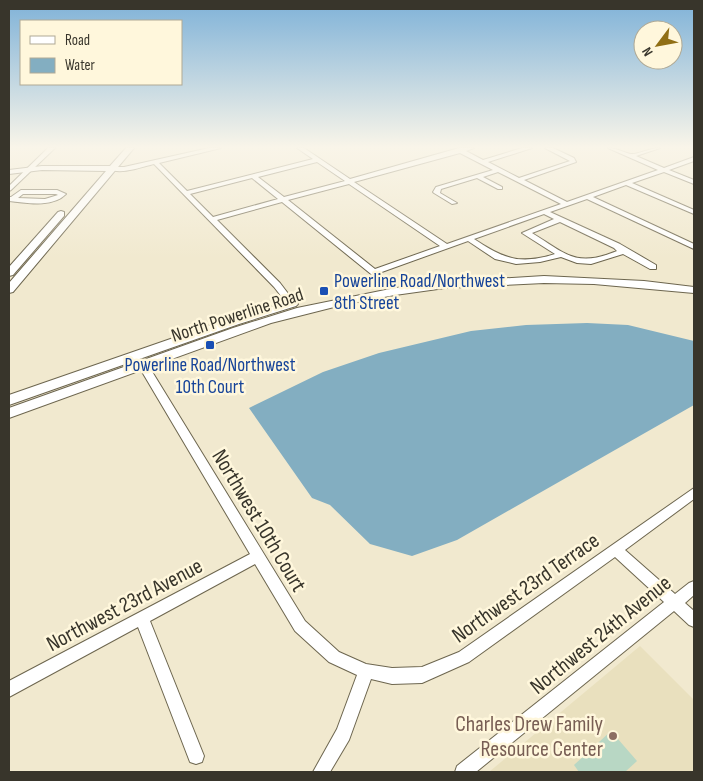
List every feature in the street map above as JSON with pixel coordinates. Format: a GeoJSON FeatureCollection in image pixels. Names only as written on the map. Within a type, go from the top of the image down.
{"type":"FeatureCollection","features":[{"type":"Feature","properties":{"kind":"main road"},"geometry":{"type":"LineString","coordinates":[[9,273],[88,184]]}},
{"type":"Feature","properties":{"kind":"main road"},"geometry":{"type":"LineString","coordinates":[[9,290],[100,184]]}},
{"type":"Feature","properties":{"kind":"main road","name":"North Powerline Road"},"geometry":{"type":"LineString","coordinates":[[9,400],[292,304],[384,288],[538,279],[573,272],[617,274],[694,283]]}},
{"type":"Feature","properties":{"kind":"main road","name":"North Powerline Road"},"geometry":{"type":"LineString","coordinates":[[9,413],[296,312],[367,296],[398,282],[486,273],[555,276],[694,290]]}},
{"type":"Feature","properties":{"kind":"main road"},"geometry":{"type":"LineString","coordinates":[[143,365],[159,351],[176,342]]}},
{"type":"Feature","properties":{"kind":"street"},"geometry":{"type":"LineString","coordinates":[[177,184],[213,219],[292,304]]}},
{"type":"Feature","properties":{"kind":"street"},"geometry":{"type":"LineString","coordinates":[[186,193],[220,184]]}},
{"type":"Feature","properties":{"kind":"street"},"geometry":{"type":"LineString","coordinates":[[264,184],[374,272],[384,288]]}},
{"type":"Feature","properties":{"kind":"street"},"geometry":{"type":"LineString","coordinates":[[213,219],[341,184]]}},
{"type":"Feature","properties":{"kind":"street"},"geometry":{"type":"LineString","coordinates":[[354,184],[445,246]]}},
{"type":"Feature","properties":{"kind":"street"},"geometry":{"type":"LineString","coordinates":[[450,184],[438,188],[436,192],[454,203]]}},
{"type":"Feature","properties":{"kind":"street"},"geometry":{"type":"LineString","coordinates":[[493,184],[500,188]]}},
{"type":"Feature","properties":{"kind":"street"},"geometry":{"type":"LineString","coordinates":[[528,184],[566,204]]}},
{"type":"Feature","properties":{"kind":"street"},"geometry":{"type":"LineString","coordinates":[[374,272],[619,184]]}},
{"type":"Feature","properties":{"kind":"street"},"geometry":{"type":"LineString","coordinates":[[632,184],[694,212]]}},
{"type":"Feature","properties":{"kind":"street"},"geometry":{"type":"LineString","coordinates":[[21,192],[57,192],[63,194],[59,198],[50,200],[11,199],[21,192]]}},
{"type":"Feature","properties":{"kind":"street"},"geometry":{"type":"LineString","coordinates":[[586,196],[694,247]]}},
{"type":"Feature","properties":{"kind":"street"},"geometry":{"type":"LineString","coordinates":[[546,211],[653,267]]}},
{"type":"Feature","properties":{"kind":"street"},"geometry":{"type":"LineString","coordinates":[[562,219],[526,233],[575,261],[594,262],[622,250]]}},
{"type":"Feature","properties":{"kind":"street"},"geometry":{"type":"LineString","coordinates":[[468,238],[505,260],[543,260],[561,254]]}},
{"type":"Feature","properties":{"kind":"street","name":"Northwest 10th Court"},"geometry":{"type":"LineString","coordinates":[[143,365],[300,626],[334,657],[366,671]]}},
{"type":"Feature","properties":{"kind":"street","name":"Northwest 23rd Terrace"},"geometry":{"type":"LineString","coordinates":[[366,671],[392,676],[422,675],[464,657],[694,493]]}},
{"type":"Feature","properties":{"kind":"street"},"geometry":{"type":"LineString","coordinates":[[616,550],[694,620]]}},
{"type":"Feature","properties":{"kind":"street","name":"Northwest 23rd Avenue"},"geometry":{"type":"LineString","coordinates":[[9,689],[258,556]]}},
{"type":"Feature","properties":{"kind":"street","name":"Northwest 24th Avenue"},"geometry":{"type":"LineString","coordinates":[[463,772],[694,587]]}},
{"type":"Feature","properties":{"kind":"street"},"geometry":{"type":"LineString","coordinates":[[142,619],[196,756]]}},
{"type":"Feature","properties":{"kind":"street"},"geometry":{"type":"LineString","coordinates":[[321,772],[343,734],[366,671]]}},
{"type":"Feature","properties":{"kind":"shaded area","name":"Charles Drew Family Resource Center"},"geometry":{"type":"Polygon","coordinates":[[[640,646],[694,700],[694,772],[489,772],[640,646]]]}},
{"type":"Feature","properties":{"kind":"green space"},"geometry":{"type":"Polygon","coordinates":[[[611,731],[637,761],[625,772],[579,772],[574,765],[611,731]]]}},
{"type":"Feature","properties":{"kind":"water"},"geometry":{"type":"Polygon","coordinates":[[[587,323],[628,325],[694,341],[694,405],[457,540],[412,556],[370,544],[330,505],[312,498],[249,408],[323,372],[379,353],[471,331],[526,325],[587,323]]]}},
{"type":"Feature","properties":{"kind":"place","name":"Powerline Road/Northwest 8th Street"},"geometry":{"type":"Point","coordinates":[324,291]}},
{"type":"Feature","properties":{"kind":"place","name":"Powerline Road/Northwest 10th Court"},"geometry":{"type":"Point","coordinates":[210,345]}},
{"type":"Feature","properties":{"kind":"place","name":"Charles Drew Family Resource Center"},"geometry":{"type":"Point","coordinates":[613,736]}}]}
